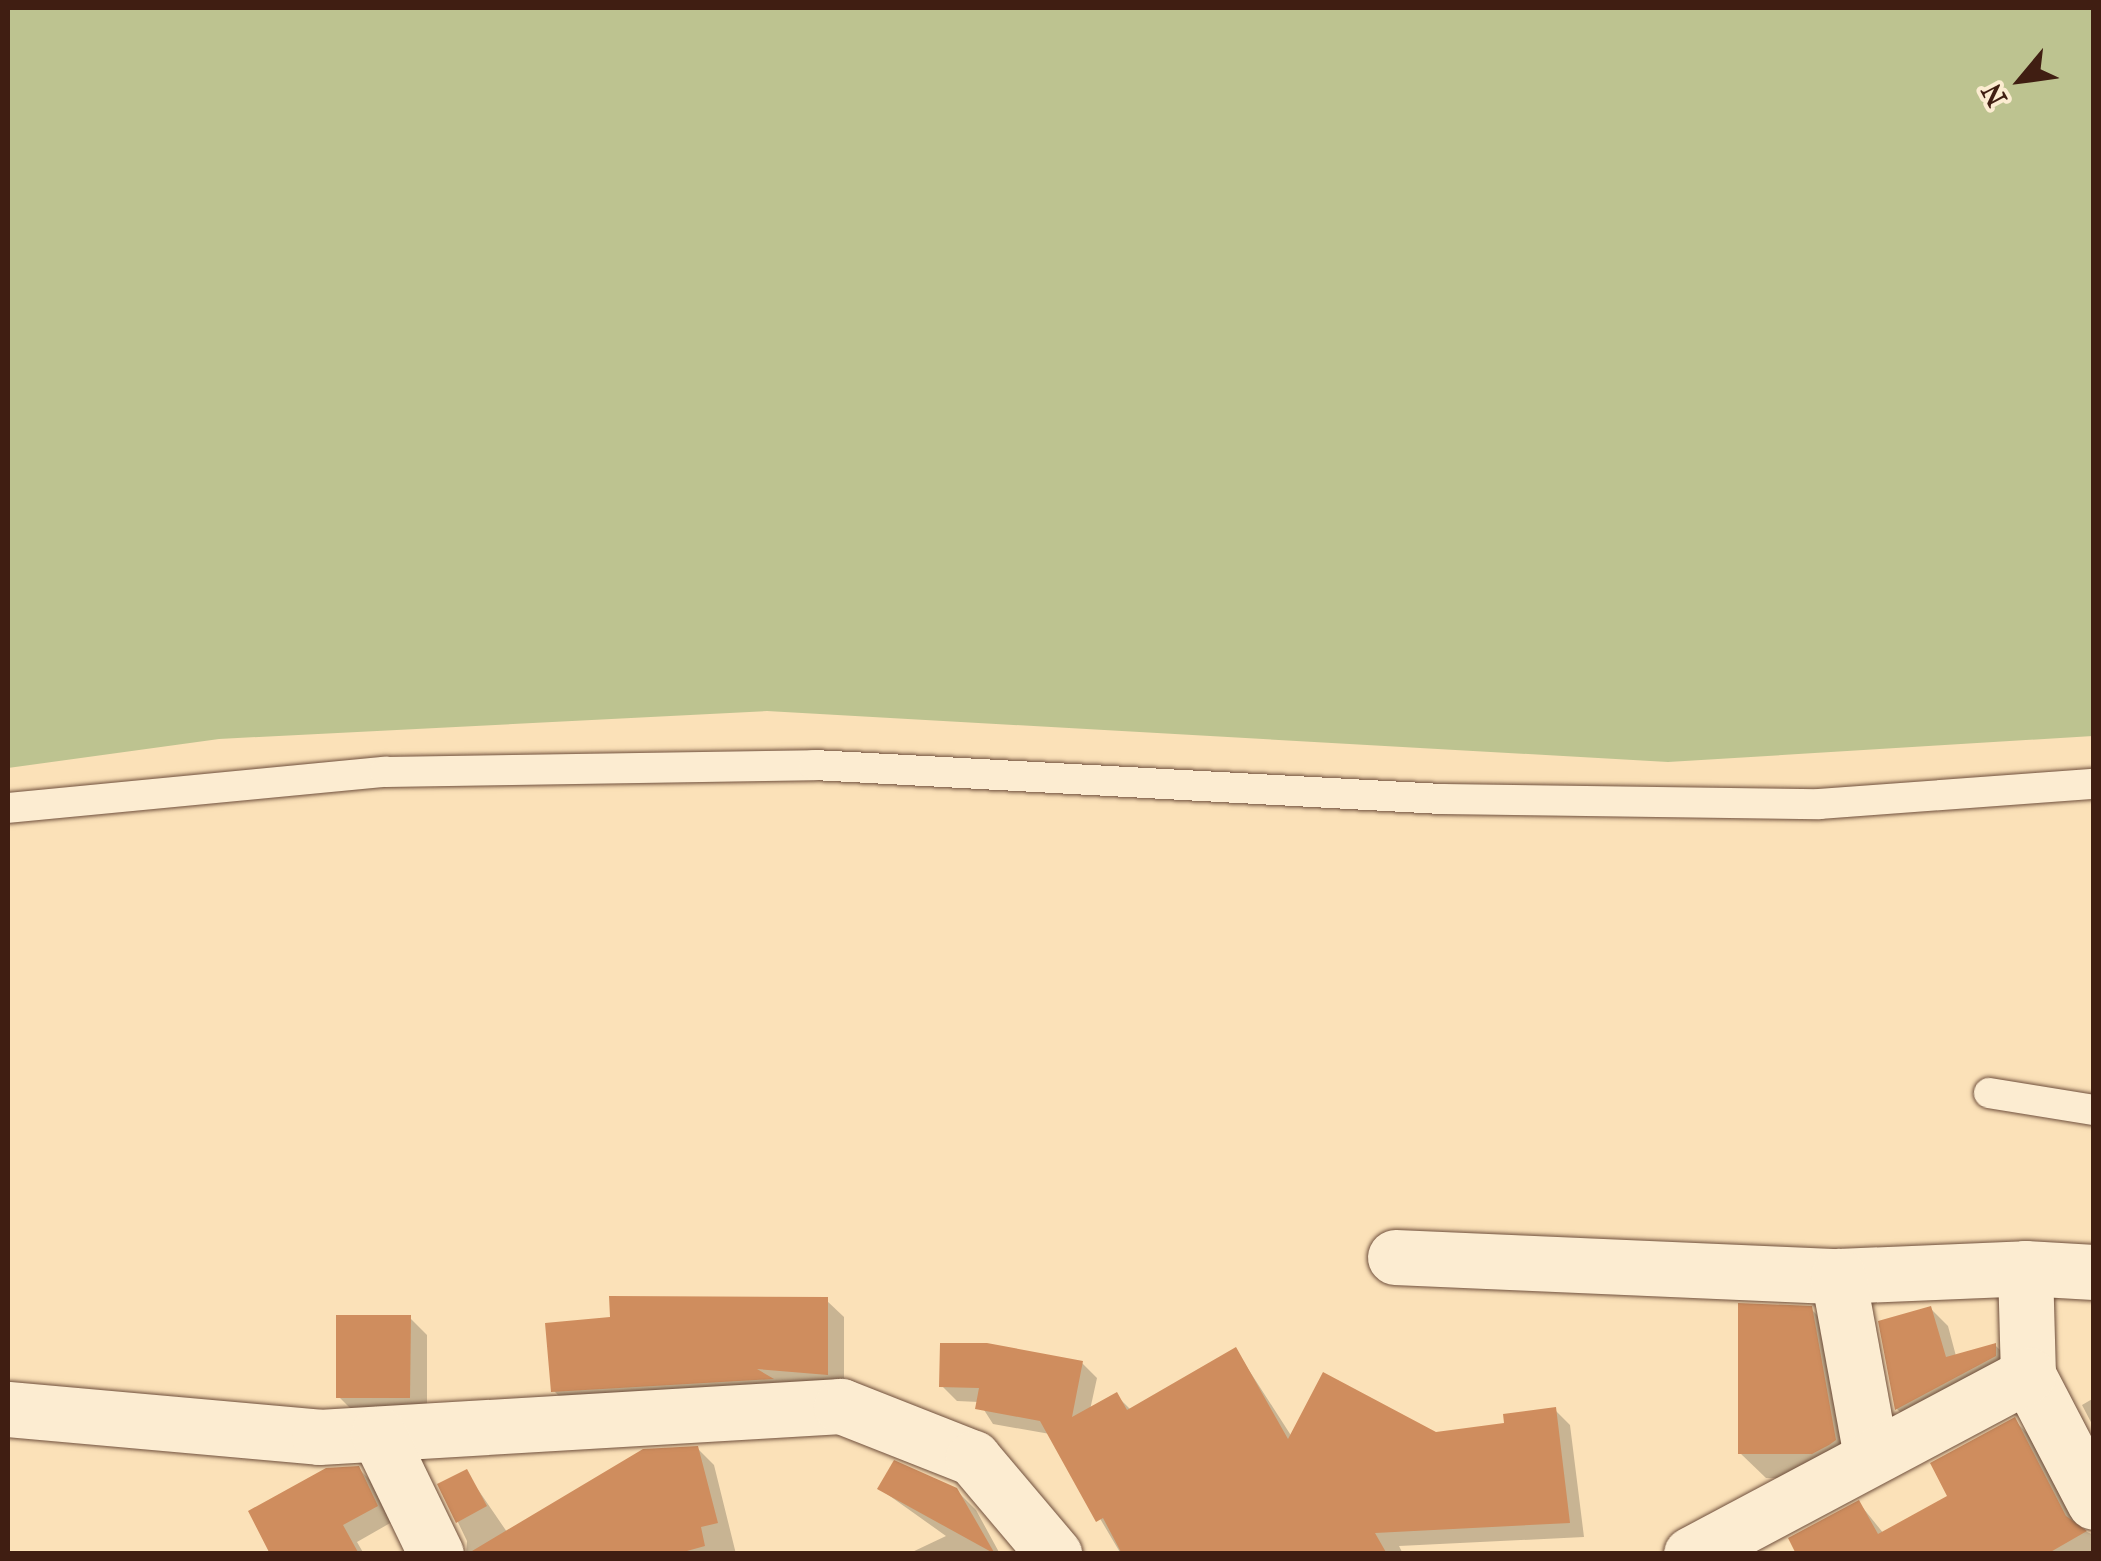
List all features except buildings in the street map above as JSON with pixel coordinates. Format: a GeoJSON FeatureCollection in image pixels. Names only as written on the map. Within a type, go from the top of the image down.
{"type":"FeatureCollection","features":[{"type":"Feature","properties":{"kind":"street"},"geometry":{"type":"LineString","coordinates":[[1395,1257],[1838,1276],[2025,1268],[2094,1272]]}},
{"type":"Feature","properties":{"kind":"street"},"geometry":{"type":"LineString","coordinates":[[2025,1268],[2028,1375],[2094,1502]]}},
{"type":"Feature","properties":{"kind":"street"},"geometry":{"type":"LineString","coordinates":[[1838,1276],[1871,1455]]}},
{"type":"Feature","properties":{"kind":"street"},"geometry":{"type":"LineString","coordinates":[[1691,1554],[2028,1375]]}},
{"type":"Feature","properties":{"kind":"street"},"geometry":{"type":"LineString","coordinates":[[8,1409],[319,1437],[841,1406],[973,1458],[1054,1554]]}},
{"type":"Feature","properties":{"kind":"street"},"geometry":{"type":"LineString","coordinates":[[378,1434],[436,1554]]}},
{"type":"Feature","properties":{"kind":"lane"},"geometry":{"type":"LineString","coordinates":[[8,808],[385,772],[814,765],[1442,799],[1819,804],[2094,784]]}},
{"type":"Feature","properties":{"kind":"lane"},"geometry":{"type":"LineString","coordinates":[[1988,1093],[2094,1110]]}},
{"type":"Feature","properties":{"kind":"green space"},"geometry":{"type":"Polygon","coordinates":[[[8,8],[2093,8],[2093,736],[1668,762],[767,711],[219,739],[8,768],[8,8]]]}}]}
